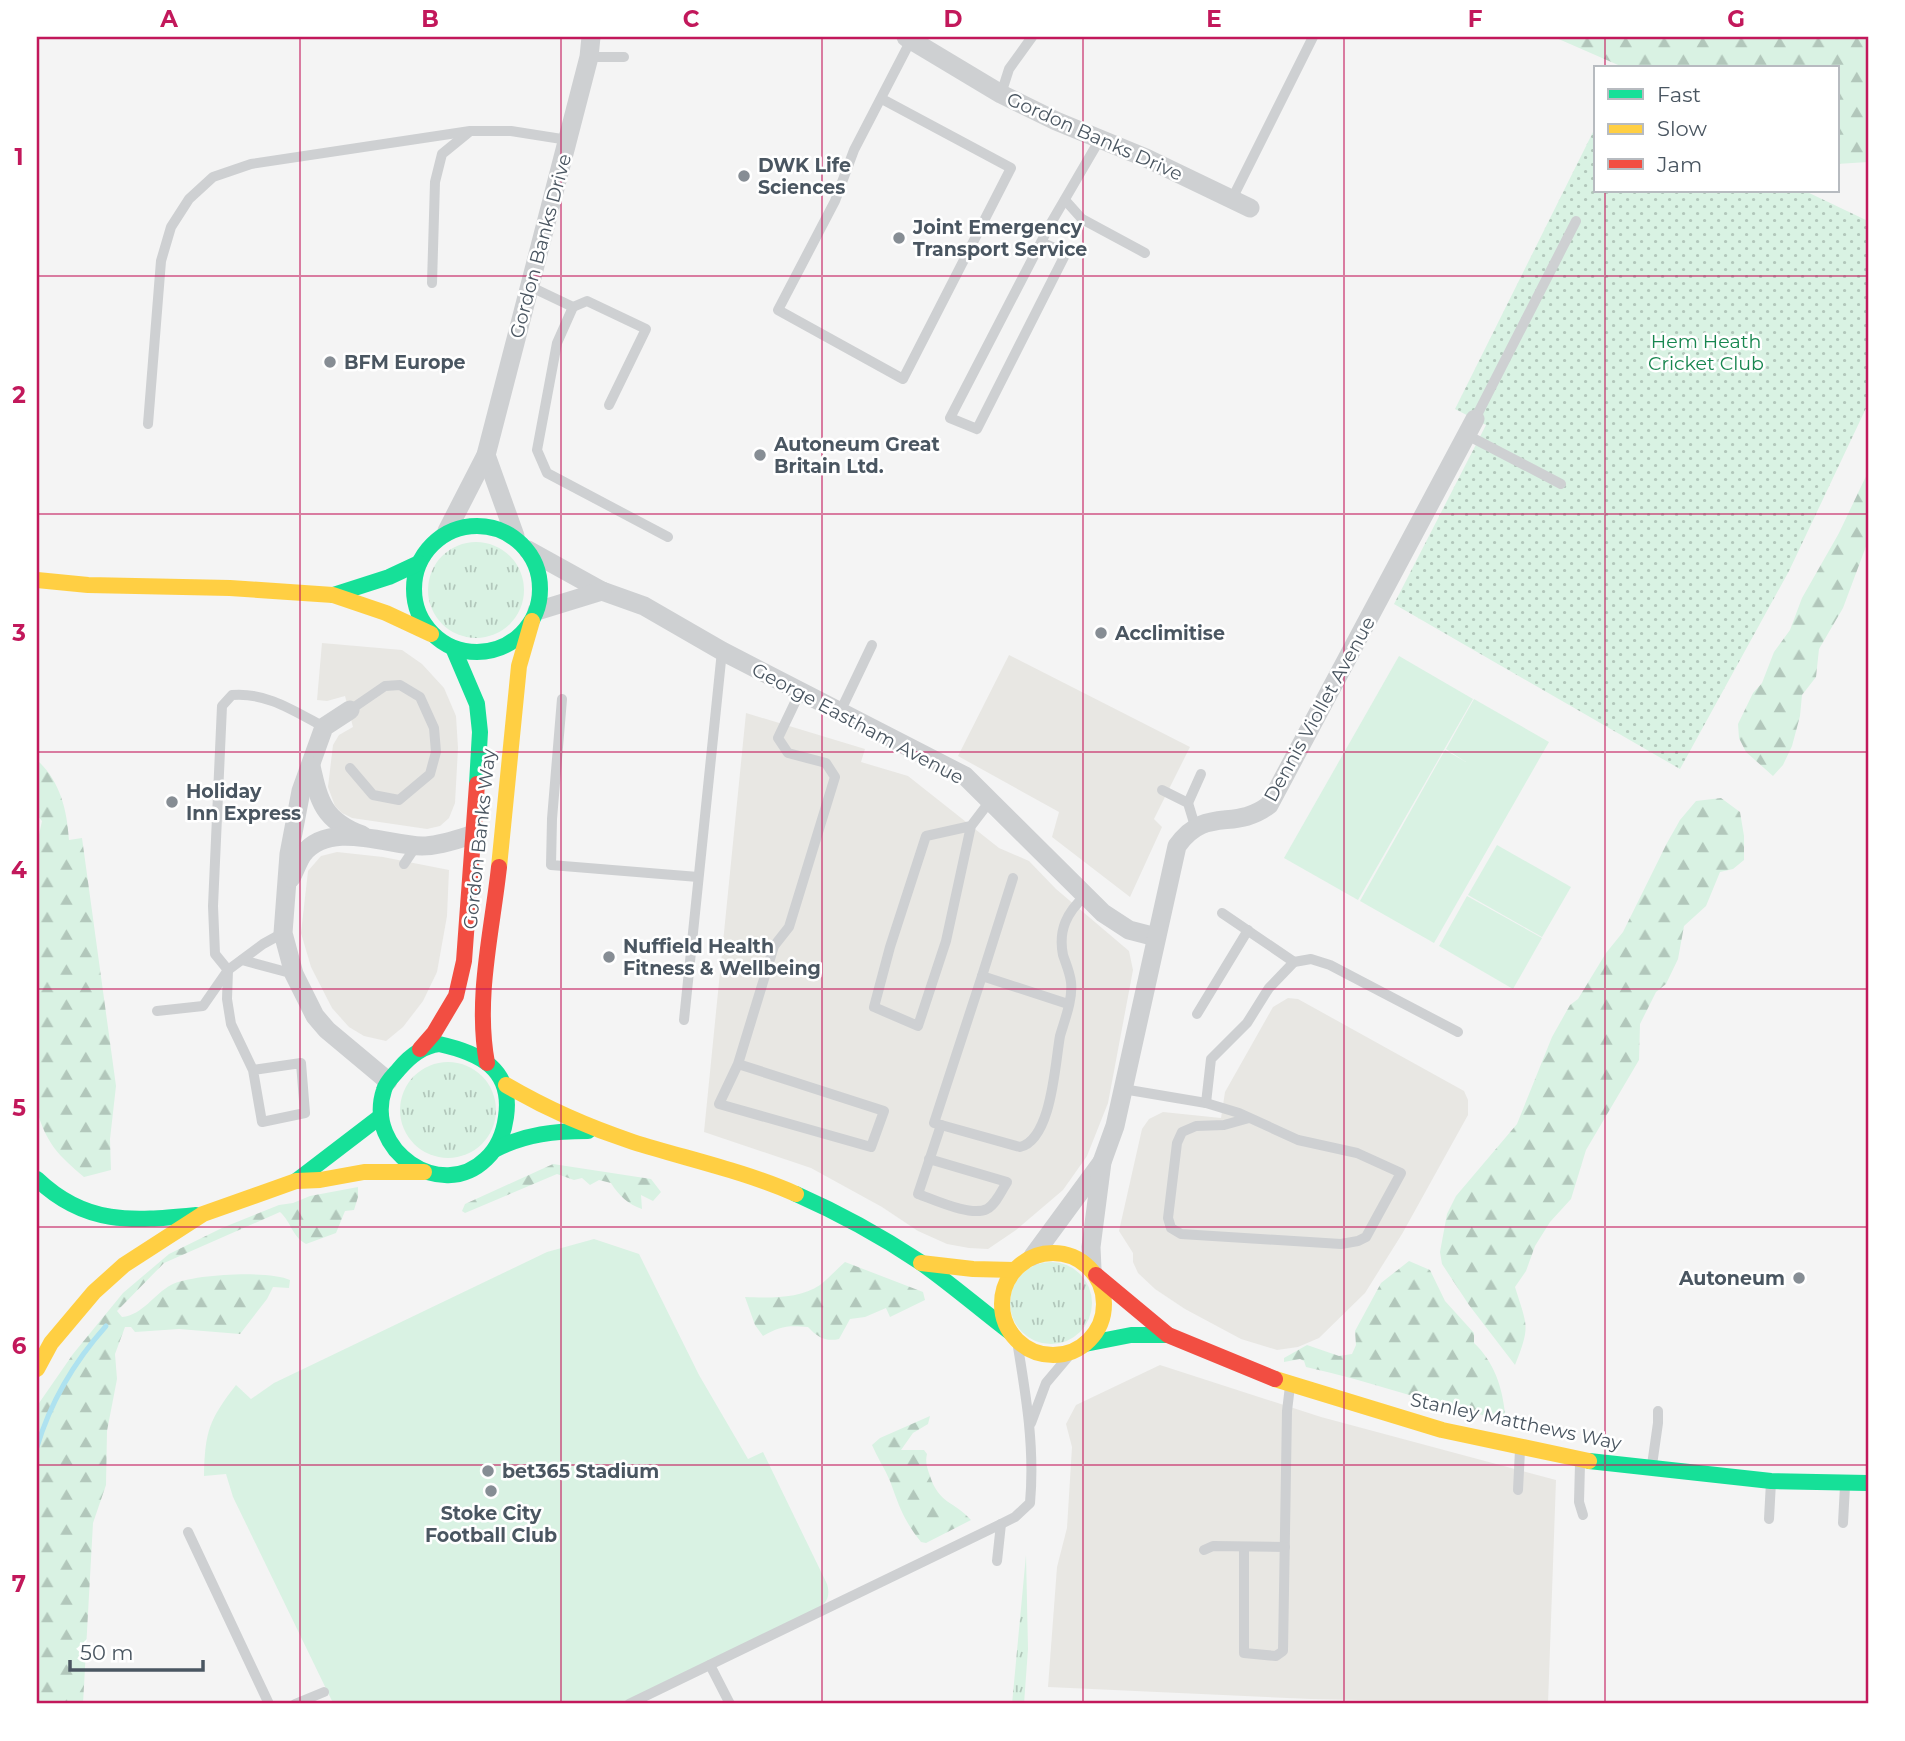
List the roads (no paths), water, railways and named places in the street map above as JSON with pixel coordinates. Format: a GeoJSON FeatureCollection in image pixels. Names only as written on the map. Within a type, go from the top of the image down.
{"type":"FeatureCollection","features":[{"type":"Feature","properties":{"kind":"main road"},"geometry":{"type":"LineString","coordinates":[[37,580],[88,585],[230,588],[333,595],[386,613],[431,634],[454,650],[472,654],[489,653],[512,643],[535,616],[541,590],[537,568],[522,543],[496,528],[473,526],[447,531],[419,563],[387,578],[333,595]]}},
{"type":"Feature","properties":{"kind":"main road"},"geometry":{"type":"LineString","coordinates":[[419,563],[413,590],[419,616],[431,634]]}},
{"type":"Feature","properties":{"kind":"main road"},"geometry":{"type":"LineString","coordinates":[[37,590],[88,585]]}},
{"type":"Feature","properties":{"kind":"main road","name":"Gordon Banks Way"},"geometry":{"type":"LineString","coordinates":[[487,1063],[482,1036],[482,1001],[497,885],[519,666],[535,616]]}},
{"type":"Feature","properties":{"kind":"main road","name":"Gordon Banks Way"},"geometry":{"type":"LineString","coordinates":[[420,1049],[434,1033],[456,996],[464,961],[475,834],[480,732],[477,704],[454,650]]}},
{"type":"Feature","properties":{"kind":"main road"},"geometry":{"type":"LineString","coordinates":[[424,1172],[394,1151],[382,1128],[384,1090],[405,1061],[420,1049],[439,1044],[460,1048],[487,1063],[506,1085],[532,1103],[600,1131],[773,1184],[862,1228],[921,1264],[1033,1352],[1055,1356],[1079,1348],[1100,1324],[1104,1310],[1102,1286],[1094,1272],[1079,1259],[1058,1252],[1033,1256],[1014,1270],[1005,1284],[1001,1303],[1004,1318],[1014,1336]]}},
{"type":"Feature","properties":{"kind":"main road"},"geometry":{"type":"LineString","coordinates":[[496,1149],[507,1118],[506,1085]]}},
{"type":"Feature","properties":{"kind":"main road"},"geometry":{"type":"LineString","coordinates":[[296,1181],[315,1163],[362,1134],[381,1116]]}},
{"type":"Feature","properties":{"kind":"main road"},"geometry":{"type":"LineString","coordinates":[[37,1369],[51,1343],[94,1292],[124,1265],[203,1214],[296,1181],[320,1180],[364,1172],[453,1175],[477,1167],[496,1149],[519,1137],[546,1131],[600,1131]]}},
{"type":"Feature","properties":{"kind":"main road"},"geometry":{"type":"LineString","coordinates":[[37,1179],[58,1198],[111,1219],[136,1220],[203,1214]]}},
{"type":"Feature","properties":{"kind":"main road"},"geometry":{"type":"LineString","coordinates":[[921,1264],[1014,1270]]}},
{"type":"Feature","properties":{"kind":"main road","name":"Stanley Matthews Way"},"geometry":{"type":"LineString","coordinates":[[1094,1272],[1168,1335],[1290,1385],[1442,1430],[1580,1460],[1651,1469],[1771,1481],[1868,1483]]}},
{"type":"Feature","properties":{"kind":"main road","name":"Stanley Matthews Way"},"geometry":{"type":"LineString","coordinates":[[1079,1348],[1131,1335],[1168,1335]]}},
{"type":"Feature","properties":{"kind":"street","name":"Gordon Banks Drive"},"geometry":{"type":"LineString","coordinates":[[909,38],[1001,94],[1146,158],[1250,208]]}},
{"type":"Feature","properties":{"kind":"street","name":"Gordon Banks Drive"},"geometry":{"type":"LineString","coordinates":[[447,531],[486,455],[590,47]]}},
{"type":"Feature","properties":{"kind":"street","name":"Dennis Viollet Avenue"},"geometry":{"type":"LineString","coordinates":[[1195,826],[1208,821],[1243,819],[1257,815],[1269,805],[1471,427]]}},
{"type":"Feature","properties":{"kind":"street"},"geometry":{"type":"LineString","coordinates":[[486,455],[522,543]]}},
{"type":"Feature","properties":{"kind":"street","name":"George Eastham Avenue"},"geometry":{"type":"LineString","coordinates":[[522,543],[602,591],[644,606],[839,713],[965,776],[1084,896],[1118,924],[1129,930],[1156,937]]}},
{"type":"Feature","properties":{"kind":"street"},"geometry":{"type":"LineString","coordinates":[[535,616],[602,591]]}},
{"type":"Feature","properties":{"kind":"street"},"geometry":{"type":"LineString","coordinates":[[350,710],[324,727],[301,791],[289,854],[284,933],[294,974],[315,1016],[327,1030],[388,1081]]}},
{"type":"Feature","properties":{"kind":"street"},"geometry":{"type":"LineString","coordinates":[[311,765],[323,808],[335,822],[349,830],[365,836],[416,846],[434,846],[475,834]]}},
{"type":"Feature","properties":{"kind":"street"},"geometry":{"type":"LineString","coordinates":[[1094,1272],[1091,1247],[1102,1162],[1115,1126],[1177,846],[1195,826]]}},
{"type":"Feature","properties":{"kind":"street"},"geometry":{"type":"LineString","coordinates":[[288,886],[302,856],[318,841],[365,836]]}},
{"type":"Feature","properties":{"kind":"street"},"geometry":{"type":"LineString","coordinates":[[1033,1256],[1102,1162]]}},
{"type":"Feature","properties":{"kind":"lane"},"geometry":{"type":"LineString","coordinates":[[1231,199],[1313,37]]}},
{"type":"Feature","properties":{"kind":"lane"},"geometry":{"type":"LineString","coordinates":[[882,99],[1011,168],[903,379],[778,310],[835,201],[854,150],[882,99],[909,38]]}},
{"type":"Feature","properties":{"kind":"lane"},"geometry":{"type":"LineString","coordinates":[[1001,94],[1009,69],[1030,38]]}},
{"type":"Feature","properties":{"kind":"lane"},"geometry":{"type":"LineString","coordinates":[[590,47],[624,57]]}},
{"type":"Feature","properties":{"kind":"lane"},"geometry":{"type":"LineString","coordinates":[[432,283],[435,182],[442,154],[470,131]]}},
{"type":"Feature","properties":{"kind":"lane"},"geometry":{"type":"LineString","coordinates":[[148,424],[161,261],[171,227],[189,199],[214,177],[251,164],[470,131],[511,131],[568,140]]}},
{"type":"Feature","properties":{"kind":"lane"},"geometry":{"type":"LineString","coordinates":[[1041,242],[1066,253],[977,429],[950,418],[1041,242],[1100,139]]}},
{"type":"Feature","properties":{"kind":"lane"},"geometry":{"type":"LineString","coordinates":[[1065,200],[1082,219],[1145,253]]}},
{"type":"Feature","properties":{"kind":"lane"},"geometry":{"type":"LineString","coordinates":[[1562,484],[1471,427],[1576,221]]}},
{"type":"Feature","properties":{"kind":"lane"},"geometry":{"type":"LineString","coordinates":[[529,286],[573,307]]}},
{"type":"Feature","properties":{"kind":"lane"},"geometry":{"type":"LineString","coordinates":[[609,405],[646,329],[587,301],[573,307],[557,342],[537,450],[547,473],[668,537]]}},
{"type":"Feature","properties":{"kind":"lane"},"geometry":{"type":"LineString","coordinates":[[839,713],[872,645]]}},
{"type":"Feature","properties":{"kind":"lane"},"geometry":{"type":"LineString","coordinates":[[684,1020],[722,651]]}},
{"type":"Feature","properties":{"kind":"lane"},"geometry":{"type":"LineString","coordinates":[[350,710],[385,686],[400,685],[420,698],[434,728],[436,752],[430,774],[399,800],[373,795],[350,768]]}},
{"type":"Feature","properties":{"kind":"lane"},"geometry":{"type":"LineString","coordinates":[[738,1064],[884,1111],[870,1147],[719,1104],[738,1064],[774,946],[789,927],[835,778],[826,763],[788,753],[778,738],[800,692]]}},
{"type":"Feature","properties":{"kind":"lane"},"geometry":{"type":"LineString","coordinates":[[253,1070],[301,1063],[305,1113],[262,1122],[253,1070],[232,1024],[227,999],[228,970],[215,954],[213,906],[222,706],[232,695],[248,694],[272,700],[324,727]]}},
{"type":"Feature","properties":{"kind":"lane"},"geometry":{"type":"LineString","coordinates":[[562,699],[551,865],[698,877]]}},
{"type":"Feature","properties":{"kind":"lane"},"geometry":{"type":"LineString","coordinates":[[1195,826],[1188,803],[1201,774]]}},
{"type":"Feature","properties":{"kind":"lane"},"geometry":{"type":"LineString","coordinates":[[1162,790],[1188,803]]}},
{"type":"Feature","properties":{"kind":"lane"},"geometry":{"type":"LineString","coordinates":[[971,825],[926,836],[880,983],[874,1007],[918,1026],[946,941],[971,825],[990,801]]}},
{"type":"Feature","properties":{"kind":"lane"},"geometry":{"type":"LineString","coordinates":[[404,864],[416,846]]}},
{"type":"Feature","properties":{"kind":"lane"},"geometry":{"type":"LineString","coordinates":[[1013,878],[934,1123],[1020,1147],[1032,1141],[1048,1108],[1071,981],[1063,953],[1062,931],[1067,915],[1084,896]]}},
{"type":"Feature","properties":{"kind":"lane"},"geometry":{"type":"LineString","coordinates":[[1222,913],[1294,962]]}},
{"type":"Feature","properties":{"kind":"lane"},"geometry":{"type":"LineString","coordinates":[[1198,1014],[1248,930]]}},
{"type":"Feature","properties":{"kind":"lane"},"geometry":{"type":"LineString","coordinates":[[157,1011],[203,1006],[228,970],[263,944],[284,933]]}},
{"type":"Feature","properties":{"kind":"lane"},"geometry":{"type":"LineString","coordinates":[[1206,1102],[1211,1059],[1247,1023],[1269,988],[1294,962],[1311,959],[1330,965],[1458,1032]]}},
{"type":"Feature","properties":{"kind":"lane"},"geometry":{"type":"LineString","coordinates":[[242,960],[294,974]]}},
{"type":"Feature","properties":{"kind":"lane"},"geometry":{"type":"LineString","coordinates":[[982,976],[1068,1004]]}},
{"type":"Feature","properties":{"kind":"lane"},"geometry":{"type":"LineString","coordinates":[[1124,1088],[1206,1102],[1249,1118],[1298,1140],[1357,1153],[1401,1173],[1366,1237],[1341,1244],[1181,1234],[1171,1228],[1168,1218],[1177,1143],[1182,1132],[1196,1126],[1224,1125],[1249,1118]]}},
{"type":"Feature","properties":{"kind":"lane"},"geometry":{"type":"LineString","coordinates":[[929,1159],[1007,1182],[989,1208],[974,1211],[918,1195],[929,1159],[941,1125]]}},
{"type":"Feature","properties":{"kind":"lane"},"geometry":{"type":"LineString","coordinates":[[629,1704],[1015,1517],[1030,1503],[1033,1474],[1031,1424],[1014,1336]]}},
{"type":"Feature","properties":{"kind":"lane"},"geometry":{"type":"LineString","coordinates":[[1031,1424],[1046,1383],[1079,1348]]}},
{"type":"Feature","properties":{"kind":"lane"},"geometry":{"type":"LineString","coordinates":[[1244,1548],[1244,1653],[1276,1656],[1283,1651],[1287,1411],[1290,1385]]}},
{"type":"Feature","properties":{"kind":"lane"},"geometry":{"type":"LineString","coordinates":[[1651,1469],[1658,1410]]}},
{"type":"Feature","properties":{"kind":"lane"},"geometry":{"type":"LineString","coordinates":[[1518,1490],[1521,1446]]}},
{"type":"Feature","properties":{"kind":"lane"},"geometry":{"type":"LineString","coordinates":[[1580,1460],[1579,1502],[1583,1515]]}},
{"type":"Feature","properties":{"kind":"lane"},"geometry":{"type":"LineString","coordinates":[[1769,1520],[1771,1481]]}},
{"type":"Feature","properties":{"kind":"lane"},"geometry":{"type":"LineString","coordinates":[[1843,1523],[1845,1482]]}},
{"type":"Feature","properties":{"kind":"lane"},"geometry":{"type":"LineString","coordinates":[[997,1560],[1001,1524]]}},
{"type":"Feature","properties":{"kind":"lane"},"geometry":{"type":"LineString","coordinates":[[188,1532],[269,1704]]}},
{"type":"Feature","properties":{"kind":"lane"},"geometry":{"type":"LineString","coordinates":[[1204,1550],[1213,1546],[1285,1547]]}},
{"type":"Feature","properties":{"kind":"lane"},"geometry":{"type":"LineString","coordinates":[[710,1665],[730,1704]]}},
{"type":"Feature","properties":{"kind":"lane"},"geometry":{"type":"LineString","coordinates":[[295,1704],[324,1692]]}},
{"type":"Feature","properties":{"kind":"waterway"},"geometry":{"type":"LineString","coordinates":[[37,1447],[49,1413],[65,1382],[106,1326]]}},
{"type":"Feature","properties":{"kind":"place","name":"DWK Life Sciences"},"geometry":{"type":"Point","coordinates":[744,176]}},
{"type":"Feature","properties":{"kind":"place","name":"Joint Emergency Transport Service"},"geometry":{"type":"Point","coordinates":[899,238]}},
{"type":"Feature","properties":{"kind":"place","name":"BFM Europe"},"geometry":{"type":"Point","coordinates":[330,362]}},
{"type":"Feature","properties":{"kind":"place","name":"Autoneum Great Britain Ltd."},"geometry":{"type":"Point","coordinates":[760,455]}},
{"type":"Feature","properties":{"kind":"place","name":"Acclimitise"},"geometry":{"type":"Point","coordinates":[1101,633]}},
{"type":"Feature","properties":{"kind":"place","name":"Holiday Inn Express"},"geometry":{"type":"Point","coordinates":[172,802]}},
{"type":"Feature","properties":{"kind":"place","name":"Nuffield Health Fitness & Wellbeing"},"geometry":{"type":"Point","coordinates":[609,957]}},
{"type":"Feature","properties":{"kind":"place","name":"Autoneum"},"geometry":{"type":"Point","coordinates":[1799,1278]}},
{"type":"Feature","properties":{"kind":"place","name":"bet365 Stadium"},"geometry":{"type":"Point","coordinates":[488,1471]}},
{"type":"Feature","properties":{"kind":"place","name":"Stoke City Football Club"},"geometry":{"type":"Point","coordinates":[491,1491]}},
{"type":"Feature","properties":{"kind":"park label","name":"Hem Heath Cricket Club"},"geometry":{"type":"Point","coordinates":[1706,352]}}]}
